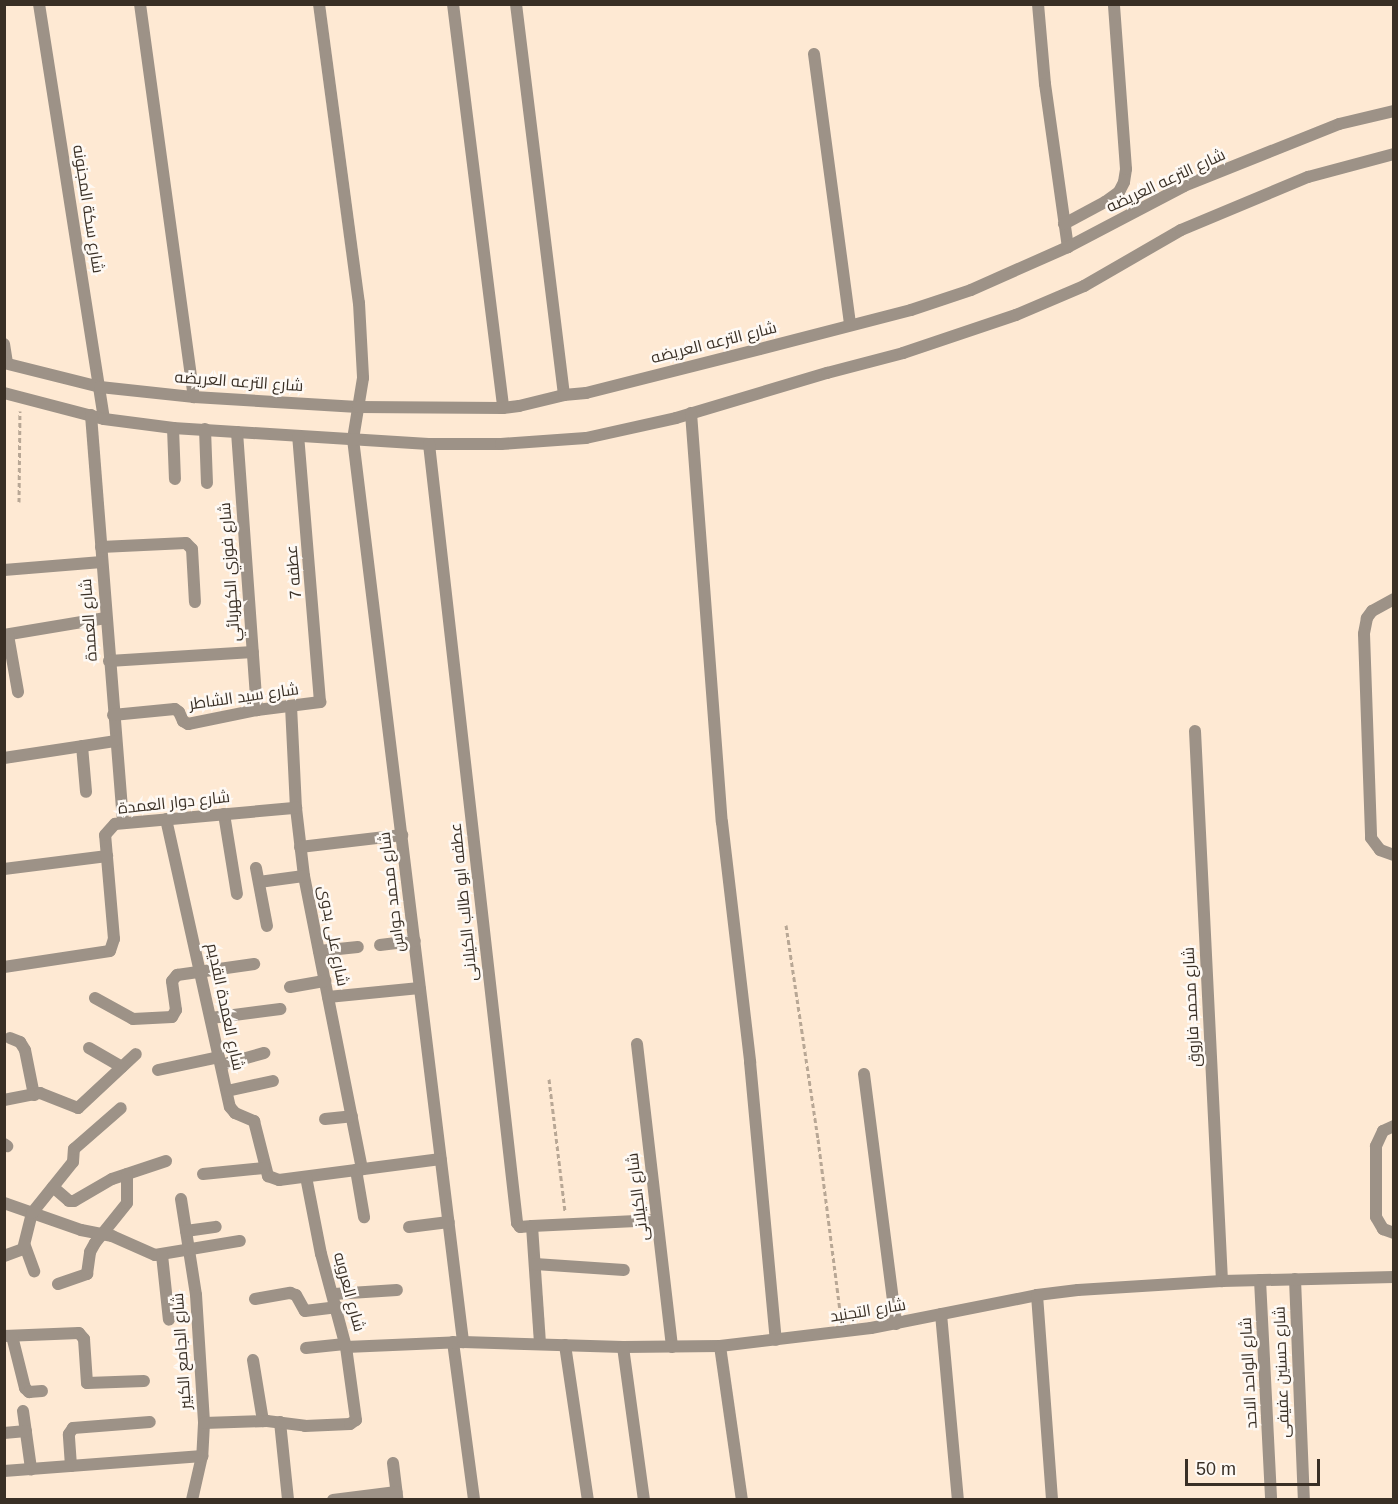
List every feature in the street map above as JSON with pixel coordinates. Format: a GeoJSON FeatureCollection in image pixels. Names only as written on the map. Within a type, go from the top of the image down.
{"type":"FeatureCollection","features":[{"type":"Feature","properties":{"kind":"street","name":"شارع سكة المجنونه"},"geometry":{"type":"LineString","coordinates":[[39,4],[104,419]]}},
{"type":"Feature","properties":{"kind":"street"},"geometry":{"type":"LineString","coordinates":[[140,4],[194,396]]}},
{"type":"Feature","properties":{"kind":"street","name":"شارع محمد حواس"},"geometry":{"type":"LineString","coordinates":[[319,4],[359,303],[363,378],[353,439],[441,1159],[474,1500]]}},
{"type":"Feature","properties":{"kind":"street"},"geometry":{"type":"LineString","coordinates":[[453,4],[503,408]]}},
{"type":"Feature","properties":{"kind":"street"},"geometry":{"type":"LineString","coordinates":[[516,4],[564,395]]}},
{"type":"Feature","properties":{"kind":"street"},"geometry":{"type":"LineString","coordinates":[[1038,4],[1045,84],[1068,247]]}},
{"type":"Feature","properties":{"kind":"street"},"geometry":{"type":"LineString","coordinates":[[1064,224],[1105,202],[1119,192],[1124,182],[1126,169],[1114,4]]}},
{"type":"Feature","properties":{"kind":"street"},"geometry":{"type":"LineString","coordinates":[[814,54],[850,324]]}},
{"type":"Feature","properties":{"kind":"street","name":"شارع الترعه العريضه"},"geometry":{"type":"LineString","coordinates":[[6,363],[100,387],[358,407],[503,408],[564,395],[586,393],[911,310],[971,290],[1068,247],[1184,186],[1339,124],[1394,111]]}},
{"type":"Feature","properties":{"kind":"street"},"geometry":{"type":"LineString","coordinates":[[4,393],[104,419],[173,428],[429,444],[501,444],[570,440],[691,413],[903,353],[1016,315],[1084,286],[1181,230],[1308,177],[1394,154]]}},
{"type":"Feature","properties":{"kind":"street"},"geometry":{"type":"LineString","coordinates":[[4,344],[6,363]]}},
{"type":"Feature","properties":{"kind":"street"},"geometry":{"type":"LineString","coordinates":[[691,413],[722,822],[750,1062],[776,1340]]}},
{"type":"Feature","properties":{"kind":"street","name":"شارع العمدة"},"geometry":{"type":"LineString","coordinates":[[91,415],[123,823]]}},
{"type":"Feature","properties":{"kind":"street"},"geometry":{"type":"LineString","coordinates":[[173,428],[175,479]]}},
{"type":"Feature","properties":{"kind":"street"},"geometry":{"type":"LineString","coordinates":[[205,429],[207,483]]}},
{"type":"Feature","properties":{"kind":"street","name":"شارع فوزي الكهربائي"},"geometry":{"type":"LineString","coordinates":[[237,432],[257,710]]}},
{"type":"Feature","properties":{"kind":"street","name":"عطفه 7"},"geometry":{"type":"LineString","coordinates":[[298,436],[321,699],[316,704]]}},
{"type":"Feature","properties":{"kind":"street","name":"عطفه ابو طالب الكيلانى"},"geometry":{"type":"LineString","coordinates":[[429,444],[517,1223],[520,1227],[532,1227]]}},
{"type":"Feature","properties":{"kind":"street"},"geometry":{"type":"LineString","coordinates":[[101,547],[186,543],[192,549],[195,602]]}},
{"type":"Feature","properties":{"kind":"street"},"geometry":{"type":"LineString","coordinates":[[4,570],[102,562]]}},
{"type":"Feature","properties":{"kind":"street"},"geometry":{"type":"LineString","coordinates":[[1394,599],[1372,611],[1367,618],[1364,634],[1371,838],[1380,850],[1394,855]]}},
{"type":"Feature","properties":{"kind":"street"},"geometry":{"type":"LineString","coordinates":[[18,692],[6,635],[106,618]]}},
{"type":"Feature","properties":{"kind":"street"},"geometry":{"type":"LineString","coordinates":[[109,661],[252,652]]}},
{"type":"Feature","properties":{"kind":"street","name":"شارع سيد الشاطر"},"geometry":{"type":"LineString","coordinates":[[113,715],[175,709],[183,721],[188,723],[257,710],[316,704]]}},
{"type":"Feature","properties":{"kind":"street","name":"شارع على بدوى"},"geometry":{"type":"LineString","coordinates":[[291,706],[296,807],[304,876],[352,1116],[364,1217]]}},
{"type":"Feature","properties":{"kind":"street","name":"شارع محمد فاروق"},"geometry":{"type":"LineString","coordinates":[[1195,731],[1222,1281]]}},
{"type":"Feature","properties":{"kind":"street"},"geometry":{"type":"LineString","coordinates":[[4,758],[115,741]]}},
{"type":"Feature","properties":{"kind":"street"},"geometry":{"type":"LineString","coordinates":[[82,746],[86,792]]}},
{"type":"Feature","properties":{"kind":"street","name":"شارع دوار العمدة"},"geometry":{"type":"LineString","coordinates":[[4,967],[110,951],[114,939],[105,835],[111,827],[123,823],[296,807]]}},
{"type":"Feature","properties":{"kind":"street"},"geometry":{"type":"LineString","coordinates":[[224,814],[237,894]]}},
{"type":"Feature","properties":{"kind":"street","name":"شارع العمدة القديم"},"geometry":{"type":"LineString","coordinates":[[166,819],[232,1110],[251,1119],[256,1125],[264,1168]]}},
{"type":"Feature","properties":{"kind":"street"},"geometry":{"type":"LineString","coordinates":[[300,847],[402,835]]}},
{"type":"Feature","properties":{"kind":"street"},"geometry":{"type":"LineString","coordinates":[[4,869],[107,856]]}},
{"type":"Feature","properties":{"kind":"street"},"geometry":{"type":"LineString","coordinates":[[256,868],[267,926]]}},
{"type":"Feature","properties":{"kind":"street"},"geometry":{"type":"LineString","coordinates":[[259,882],[304,876]]}},
{"type":"Feature","properties":{"kind":"street"},"geometry":{"type":"LineString","coordinates":[[380,945],[414,941]]}},
{"type":"Feature","properties":{"kind":"street"},"geometry":{"type":"LineString","coordinates":[[319,951],[358,947]]}},
{"type":"Feature","properties":{"kind":"street"},"geometry":{"type":"LineString","coordinates":[[95,998],[133,1019],[172,1017],[176,1011],[173,979],[180,974],[254,964]]}},
{"type":"Feature","properties":{"kind":"street"},"geometry":{"type":"LineString","coordinates":[[290,987],[325,981]]}},
{"type":"Feature","properties":{"kind":"street"},"geometry":{"type":"LineString","coordinates":[[328,998],[420,988]]}},
{"type":"Feature","properties":{"kind":"street"},"geometry":{"type":"LineString","coordinates":[[211,1018],[280,1009]]}},
{"type":"Feature","properties":{"kind":"street"},"geometry":{"type":"LineString","coordinates":[[10,1038],[20,1042],[26,1050],[34,1095]]}},
{"type":"Feature","properties":{"kind":"street","name":"شارع الكيلانى"},"geometry":{"type":"LineString","coordinates":[[637,1044],[672,1347]]}},
{"type":"Feature","properties":{"kind":"street"},"geometry":{"type":"LineString","coordinates":[[89,1048],[122,1067]]}},
{"type":"Feature","properties":{"kind":"street"},"geometry":{"type":"LineString","coordinates":[[158,1070],[264,1053]]}},
{"type":"Feature","properties":{"kind":"street"},"geometry":{"type":"LineString","coordinates":[[4,1100],[44,1094],[78,1108],[136,1054]]}},
{"type":"Feature","properties":{"kind":"street"},"geometry":{"type":"LineString","coordinates":[[864,1074],[896,1324]]}},
{"type":"Feature","properties":{"kind":"street"},"geometry":{"type":"LineString","coordinates":[[227,1090],[273,1081]]}},
{"type":"Feature","properties":{"kind":"street"},"geometry":{"type":"LineString","coordinates":[[34,1271],[25,1246],[32,1213],[73,1162],[74,1149],[121,1108]]}},
{"type":"Feature","properties":{"kind":"street"},"geometry":{"type":"LineString","coordinates":[[325,1119],[352,1116]]}},
{"type":"Feature","properties":{"kind":"street"},"geometry":{"type":"LineString","coordinates":[[1394,1126],[1383,1131],[1376,1146],[1376,1217],[1383,1229],[1394,1233]]}},
{"type":"Feature","properties":{"kind":"street"},"geometry":{"type":"LineString","coordinates":[[203,1174],[264,1168],[268,1176],[279,1180],[441,1159]]}},
{"type":"Feature","properties":{"kind":"street"},"geometry":{"type":"LineString","coordinates":[[53,1187],[72,1202],[112,1179],[166,1161]]}},
{"type":"Feature","properties":{"kind":"street"},"geometry":{"type":"LineString","coordinates":[[58,1284],[87,1274],[90,1252],[127,1203],[129,1197],[127,1174]]}},
{"type":"Feature","properties":{"kind":"street","name":"شارع العروبه"},"geometry":{"type":"LineString","coordinates":[[280,1422],[305,1426],[350,1424],[356,1420],[357,1415],[338,1307],[321,1254],[306,1177]]}},
{"type":"Feature","properties":{"kind":"street","name":"شارع الجامع الكبير"},"geometry":{"type":"LineString","coordinates":[[181,1199],[196,1295],[204,1423],[202,1456],[192,1500]]}},
{"type":"Feature","properties":{"kind":"street"},"geometry":{"type":"LineString","coordinates":[[4,1203],[119,1238],[148,1252],[162,1255],[240,1241]]}},
{"type":"Feature","properties":{"kind":"street"},"geometry":{"type":"LineString","coordinates":[[540,1343],[532,1227],[657,1220]]}},
{"type":"Feature","properties":{"kind":"street"},"geometry":{"type":"LineString","coordinates":[[409,1227],[448,1222]]}},
{"type":"Feature","properties":{"kind":"street"},"geometry":{"type":"LineString","coordinates":[[186,1231],[216,1227]]}},
{"type":"Feature","properties":{"kind":"street"},"geometry":{"type":"LineString","coordinates":[[4,1256],[21,1250],[25,1246]]}},
{"type":"Feature","properties":{"kind":"street"},"geometry":{"type":"LineString","coordinates":[[162,1255],[169,1320]]}},
{"type":"Feature","properties":{"kind":"street"},"geometry":{"type":"LineString","coordinates":[[535,1264],[624,1270]]}},
{"type":"Feature","properties":{"kind":"street","name":"شارع التجنيد"},"geometry":{"type":"LineString","coordinates":[[306,1348],[458,1342],[623,1347],[720,1346],[843,1333],[1037,1294],[1222,1281],[1394,1277]]}},
{"type":"Feature","properties":{"kind":"street","name":"شارع حسنين عفيفى"},"geometry":{"type":"LineString","coordinates":[[1295,1279],[1304,1500]]}},
{"type":"Feature","properties":{"kind":"street","name":"شارع الواحد الاحد"},"geometry":{"type":"LineString","coordinates":[[1260,1280],[1271,1500]]}},
{"type":"Feature","properties":{"kind":"street"},"geometry":{"type":"LineString","coordinates":[[334,1294],[397,1290]]}},
{"type":"Feature","properties":{"kind":"street"},"geometry":{"type":"LineString","coordinates":[[255,1299],[290,1293],[296,1295],[305,1311],[338,1307]]}},
{"type":"Feature","properties":{"kind":"street"},"geometry":{"type":"LineString","coordinates":[[1037,1294],[1052,1500]]}},
{"type":"Feature","properties":{"kind":"street"},"geometry":{"type":"LineString","coordinates":[[941,1314],[958,1500]]}},
{"type":"Feature","properties":{"kind":"street"},"geometry":{"type":"LineString","coordinates":[[42,1391],[29,1392],[25,1388],[8,1336],[79,1333],[85,1342],[87,1383],[144,1381]]}},
{"type":"Feature","properties":{"kind":"street"},"geometry":{"type":"LineString","coordinates":[[565,1345],[588,1500]]}},
{"type":"Feature","properties":{"kind":"street"},"geometry":{"type":"LineString","coordinates":[[720,1346],[742,1500]]}},
{"type":"Feature","properties":{"kind":"street"},"geometry":{"type":"LineString","coordinates":[[623,1347],[644,1500]]}},
{"type":"Feature","properties":{"kind":"street"},"geometry":{"type":"LineString","coordinates":[[253,1360],[263,1421]]}},
{"type":"Feature","properties":{"kind":"street"},"geometry":{"type":"LineString","coordinates":[[23,1411],[31,1469]]}},
{"type":"Feature","properties":{"kind":"street"},"geometry":{"type":"LineString","coordinates":[[71,1466],[69,1434],[73,1428],[150,1422]]}},
{"type":"Feature","properties":{"kind":"street"},"geometry":{"type":"LineString","coordinates":[[204,1423],[280,1422],[288,1500]]}},
{"type":"Feature","properties":{"kind":"street"},"geometry":{"type":"LineString","coordinates":[[4,1433],[26,1431]]}},
{"type":"Feature","properties":{"kind":"street"},"geometry":{"type":"LineString","coordinates":[[4,1471],[202,1456]]}},
{"type":"Feature","properties":{"kind":"street"},"geometry":{"type":"LineString","coordinates":[[333,1500],[396,1496],[393,1463]]}},
{"type":"Feature","properties":{"kind":"path"},"geometry":{"type":"LineString","coordinates":[[19,502],[20,397]]}},
{"type":"Feature","properties":{"kind":"path"},"geometry":{"type":"LineString","coordinates":[[786,925],[818,1139],[843,1333]]}},
{"type":"Feature","properties":{"kind":"path"},"geometry":{"type":"LineString","coordinates":[[549,1079],[567,1224]]}}]}
